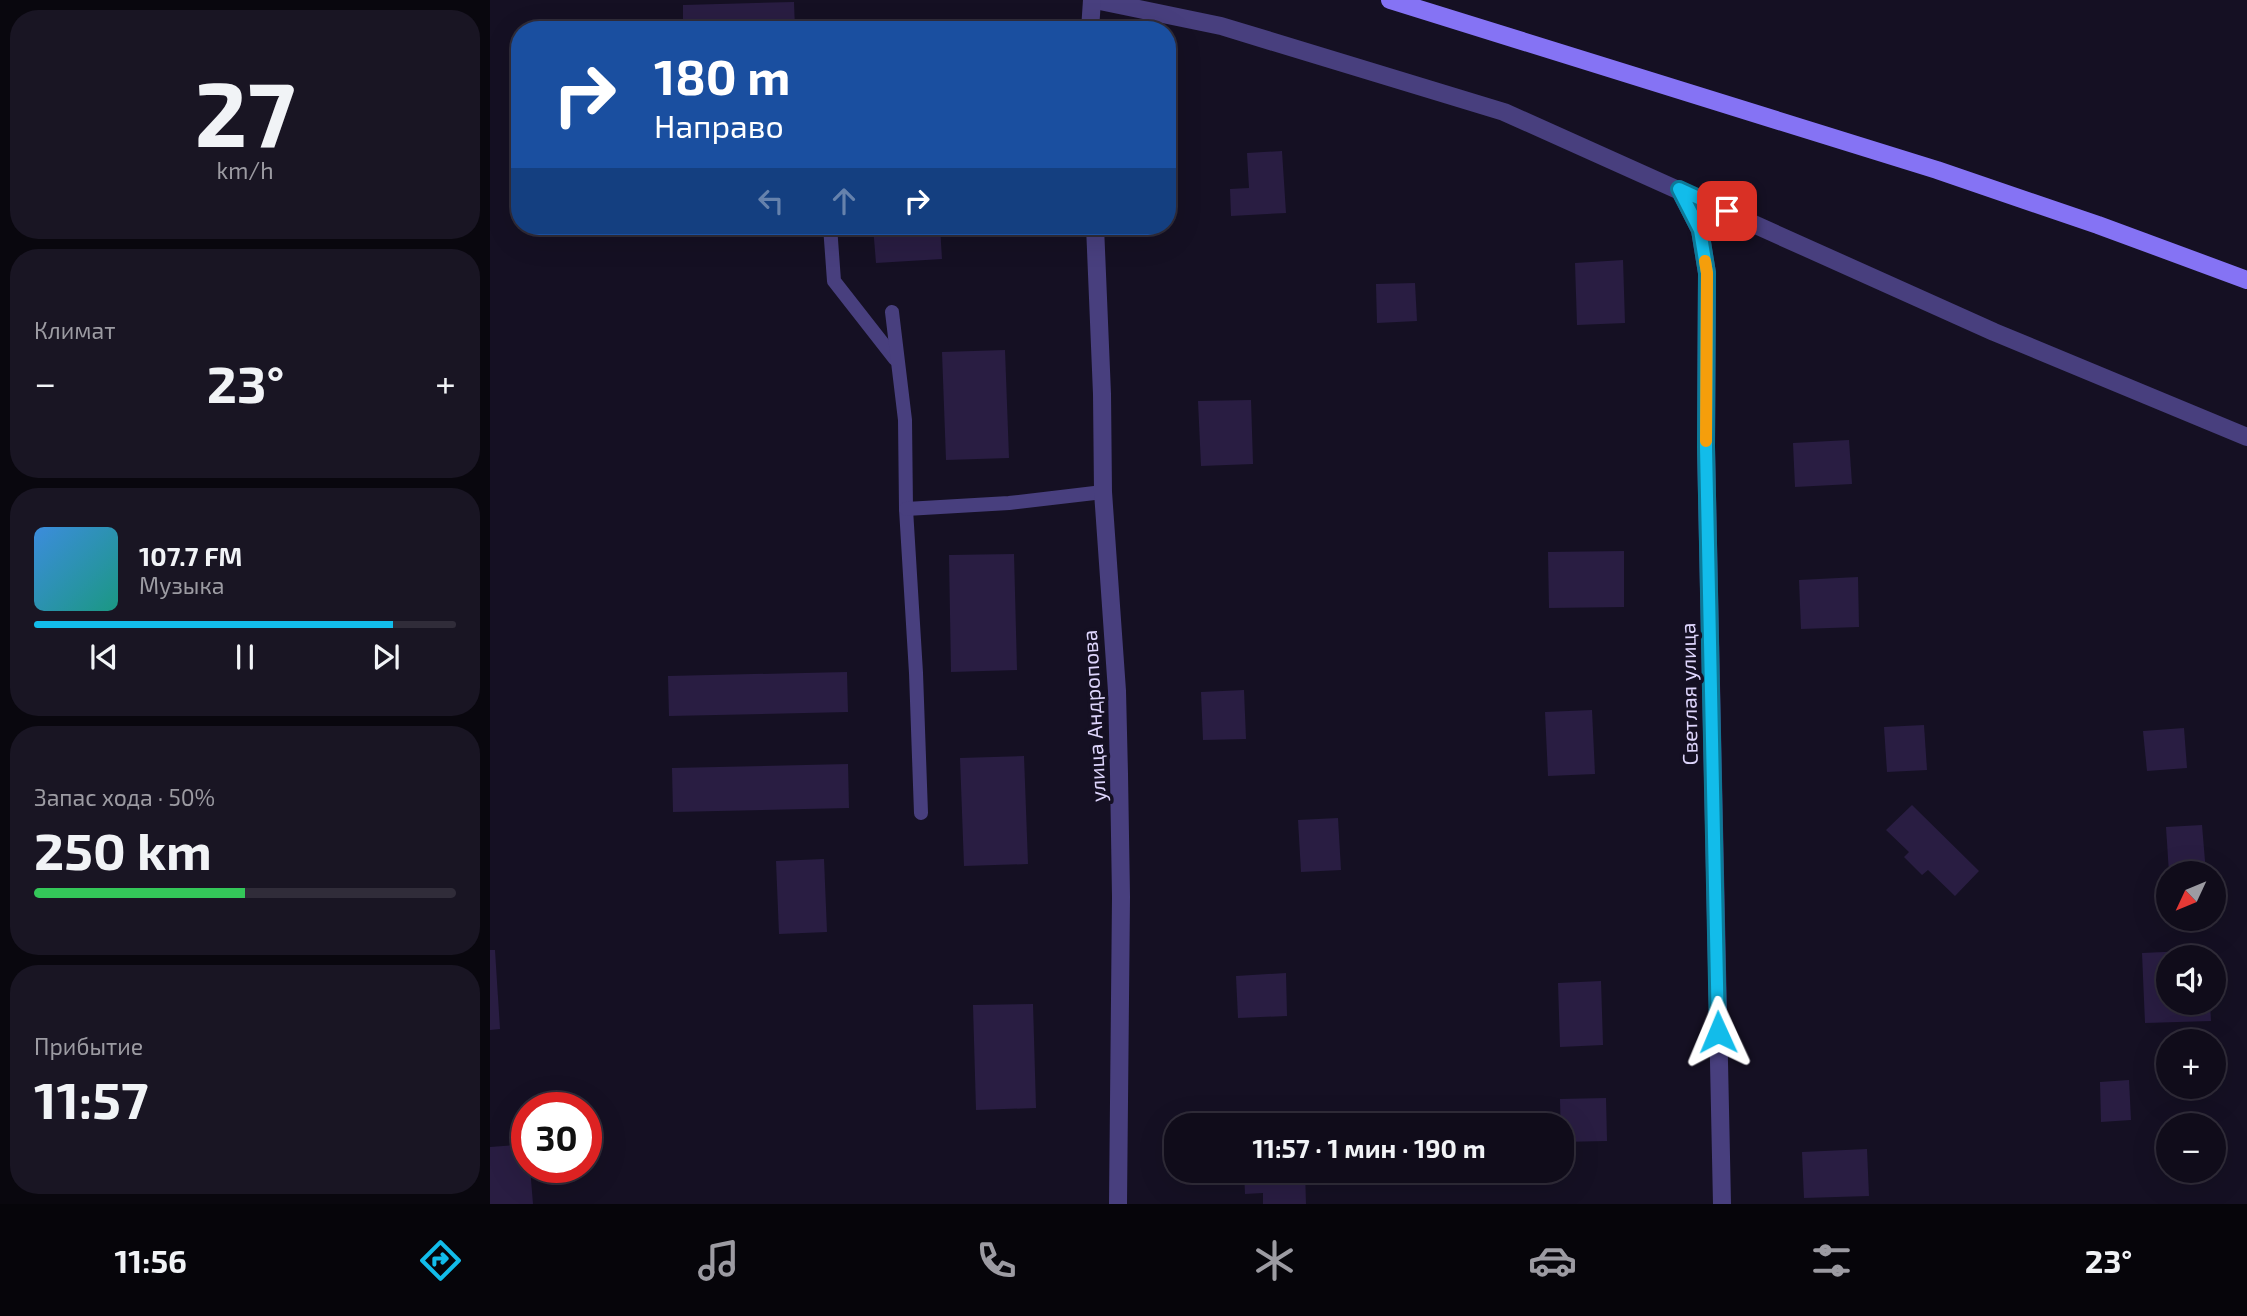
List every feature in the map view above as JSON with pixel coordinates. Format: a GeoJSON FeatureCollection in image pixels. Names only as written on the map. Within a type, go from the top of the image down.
{"type":"FeatureCollection","features":[{"type":"Feature","properties":{"kind":"main road"},"geometry":{"type":"LineString","coordinates":[[1390,0],[1937,170],[2247,280]]}},
{"type":"Feature","properties":{"kind":"street"},"geometry":{"type":"LineString","coordinates":[[1091,21],[1094,0],[1221,26],[1504,111],[1994,332],[2247,437]]}},
{"type":"Feature","properties":{"kind":"street","name":"Светлая улица"},"geometry":{"type":"LineString","coordinates":[[1679,189],[1700,230],[1707,273],[1706,447],[1722,1204]]}},
{"type":"Feature","properties":{"kind":"street","name":"улица Андропова"},"geometry":{"type":"LineString","coordinates":[[1095,235],[1103,492],[1117,691],[1119,774],[1121,911],[1118,1204]]}},
{"type":"Feature","properties":{"kind":"lane"},"geometry":{"type":"LineString","coordinates":[[831,235],[834,281],[896,360]]}},
{"type":"Feature","properties":{"kind":"lane"},"geometry":{"type":"LineString","coordinates":[[892,312],[905,420],[906,509],[921,813]]}},
{"type":"Feature","properties":{"kind":"lane"},"geometry":{"type":"LineString","coordinates":[[906,509],[1009,503],[1103,492]]}},
{"type":"Feature","properties":{"kind":"building"},"geometry":{"type":"Polygon","coordinates":[[[794,2],[795,21],[683,21],[683,5],[794,2]]]}},
{"type":"Feature","properties":{"kind":"building"},"geometry":{"type":"Polygon","coordinates":[[[1282,151],[1286,213],[1231,216],[1230,189],[1249,188],[1247,153],[1282,151]]]}},
{"type":"Feature","properties":{"kind":"building"},"geometry":{"type":"Polygon","coordinates":[[[874,235],[941,235],[942,259],[876,263],[874,235]]]}},
{"type":"Feature","properties":{"kind":"building"},"geometry":{"type":"Polygon","coordinates":[[[1623,260],[1625,323],[1577,325],[1575,263],[1623,260]]]}},
{"type":"Feature","properties":{"kind":"building"},"geometry":{"type":"Polygon","coordinates":[[[1415,283],[1417,321],[1377,323],[1376,284],[1415,283]]]}},
{"type":"Feature","properties":{"kind":"building"},"geometry":{"type":"Polygon","coordinates":[[[1005,350],[1009,458],[946,460],[942,352],[1005,350]]]}},
{"type":"Feature","properties":{"kind":"building"},"geometry":{"type":"Polygon","coordinates":[[[1251,400],[1253,464],[1201,466],[1198,401],[1251,400]]]}},
{"type":"Feature","properties":{"kind":"building"},"geometry":{"type":"Polygon","coordinates":[[[1849,440],[1852,484],[1795,487],[1793,443],[1849,440]]]}},
{"type":"Feature","properties":{"kind":"building"},"geometry":{"type":"Polygon","coordinates":[[[1624,551],[1624,607],[1549,608],[1548,552],[1624,551]]]}},
{"type":"Feature","properties":{"kind":"building"},"geometry":{"type":"Polygon","coordinates":[[[1014,554],[1017,670],[951,672],[949,555],[1014,554]]]}},
{"type":"Feature","properties":{"kind":"building"},"geometry":{"type":"Polygon","coordinates":[[[1858,577],[1859,627],[1801,629],[1799,580],[1858,577]]]}},
{"type":"Feature","properties":{"kind":"building"},"geometry":{"type":"Polygon","coordinates":[[[847,672],[848,712],[669,716],[668,676],[847,672]]]}},
{"type":"Feature","properties":{"kind":"building"},"geometry":{"type":"Polygon","coordinates":[[[1244,690],[1246,739],[1203,740],[1201,692],[1244,690]]]}},
{"type":"Feature","properties":{"kind":"building"},"geometry":{"type":"Polygon","coordinates":[[[1592,710],[1595,774],[1548,776],[1545,712],[1592,710]]]}},
{"type":"Feature","properties":{"kind":"building"},"geometry":{"type":"Polygon","coordinates":[[[1924,725],[1927,770],[1887,772],[1884,727],[1924,725]]]}},
{"type":"Feature","properties":{"kind":"building"},"geometry":{"type":"Polygon","coordinates":[[[2184,728],[2187,768],[2147,771],[2143,731],[2184,728]]]}},
{"type":"Feature","properties":{"kind":"building"},"geometry":{"type":"Polygon","coordinates":[[[1024,756],[1028,864],[964,866],[960,758],[1024,756]]]}},
{"type":"Feature","properties":{"kind":"building"},"geometry":{"type":"Polygon","coordinates":[[[848,764],[849,808],[673,812],[672,768],[848,764]]]}},
{"type":"Feature","properties":{"kind":"building"},"geometry":{"type":"Polygon","coordinates":[[[1912,805],[1979,871],[1955,896],[1928,870],[1922,875],[1904,857],[1909,852],[1886,830],[1912,805]]]}},
{"type":"Feature","properties":{"kind":"building"},"geometry":{"type":"Polygon","coordinates":[[[1338,818],[1341,870],[1301,872],[1298,820],[1338,818]]]}},
{"type":"Feature","properties":{"kind":"building"},"geometry":{"type":"Polygon","coordinates":[[[2202,825],[2205,861],[2168,861],[2166,827],[2202,825]]]}},
{"type":"Feature","properties":{"kind":"building"},"geometry":{"type":"Polygon","coordinates":[[[824,859],[827,932],[779,934],[776,861],[824,859]]]}},
{"type":"Feature","properties":{"kind":"building"},"geometry":{"type":"Polygon","coordinates":[[[490,950],[495,950],[500,1029],[490,1030],[490,950]]]}},
{"type":"Feature","properties":{"kind":"building"},"geometry":{"type":"Polygon","coordinates":[[[2156,952],[2156,1015],[2211,1015],[2211,1021],[2145,1023],[2142,953],[2156,952]]]}},
{"type":"Feature","properties":{"kind":"building"},"geometry":{"type":"Polygon","coordinates":[[[1286,973],[1287,1016],[1238,1018],[1236,976],[1286,973]]]}},
{"type":"Feature","properties":{"kind":"building"},"geometry":{"type":"Polygon","coordinates":[[[1601,981],[1603,1045],[1560,1047],[1558,983],[1601,981]]]}},
{"type":"Feature","properties":{"kind":"building"},"geometry":{"type":"Polygon","coordinates":[[[1033,1004],[1036,1108],[976,1110],[973,1005],[1033,1004]]]}},
{"type":"Feature","properties":{"kind":"building"},"geometry":{"type":"Polygon","coordinates":[[[2129,1080],[2131,1120],[2101,1122],[2100,1082],[2129,1080]]]}},
{"type":"Feature","properties":{"kind":"building"},"geometry":{"type":"Polygon","coordinates":[[[1606,1098],[1607,1141],[1574,1142],[1574,1113],[1560,1113],[1560,1099],[1606,1098]]]}},
{"type":"Feature","properties":{"kind":"building"},"geometry":{"type":"Polygon","coordinates":[[[511,1145],[511,1183],[531,1183],[533,1204],[490,1204],[490,1147],[511,1145]]]}},
{"type":"Feature","properties":{"kind":"building"},"geometry":{"type":"Polygon","coordinates":[[[1867,1149],[1869,1196],[1804,1198],[1802,1152],[1867,1149]]]}},
{"type":"Feature","properties":{"kind":"building"},"geometry":{"type":"Polygon","coordinates":[[[1245,1183],[1305,1183],[1306,1204],[1263,1204],[1263,1193],[1245,1194],[1245,1183]]]}},
{"type":"Feature","properties":{"kind":"slow traffic"},"geometry":{"type":"LineString","coordinates":[[1705,261],[1706,441]]}},
{"type":"Feature","properties":{"kind":"route"},"geometry":{"type":"LineString","coordinates":[[1718,1032],[1706,447],[1707,273],[1700,230],[1679,189],[1727,211]]}}]}
